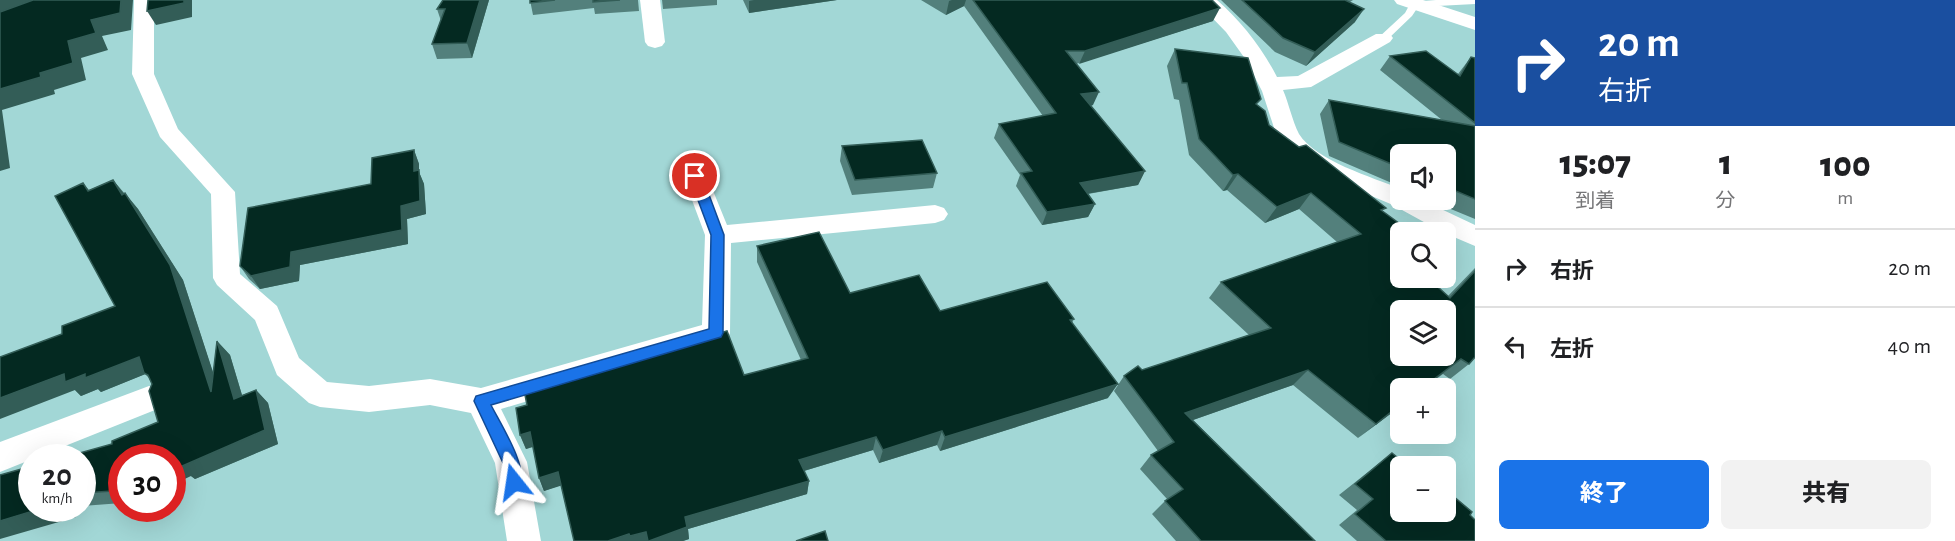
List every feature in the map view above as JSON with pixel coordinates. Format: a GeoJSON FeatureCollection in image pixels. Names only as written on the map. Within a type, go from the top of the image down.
{"type":"FeatureCollection","features":[{"type":"Feature","properties":{"kind":"street"},"geometry":{"type":"LineString","coordinates":[[144,0],[142,74],[168,132],[223,192],[227,278],[267,314],[287,366],[320,394],[369,399],[430,392],[482,401],[716,333],[718,235],[695,176]]}},
{"type":"Feature","properties":{"kind":"street"},"geometry":{"type":"LineString","coordinates":[[650,0],[655,42]]}},
{"type":"Feature","properties":{"kind":"street"},"geometry":{"type":"LineString","coordinates":[[1205,0],[1244,41],[1270,84],[1284,127],[1299,149],[1315,161],[1390,194]]}},
{"type":"Feature","properties":{"kind":"street"},"geometry":{"type":"LineString","coordinates":[[1410,6],[1475,24]]}},
{"type":"Feature","properties":{"kind":"street"},"geometry":{"type":"LineString","coordinates":[[1270,84],[1303,82],[1383,38]]}},
{"type":"Feature","properties":{"kind":"street"},"geometry":{"type":"LineString","coordinates":[[1421,210],[1475,236]]}},
{"type":"Feature","properties":{"kind":"street"},"geometry":{"type":"LineString","coordinates":[[718,235],[935,214]]}},
{"type":"Feature","properties":{"kind":"street"},"geometry":{"type":"LineString","coordinates":[[0,457],[149,399]]}},
{"type":"Feature","properties":{"kind":"street"},"geometry":{"type":"LineString","coordinates":[[482,401],[511,462],[524,541]]}},
{"type":"Feature","properties":{"kind":"lane"},"geometry":{"type":"LineString","coordinates":[[1383,38],[1410,6],[1475,1]]}},
{"type":"Feature","properties":{"kind":"building"},"geometry":{"type":"Polygon","coordinates":[[[33,0],[121,0],[120,13],[91,20],[96,33],[68,41],[73,63],[40,73],[41,77],[0,89],[0,12],[33,0]]]}},
{"type":"Feature","properties":{"kind":"building"},"geometry":{"type":"Polygon","coordinates":[[[148,0],[184,0],[184,3],[147,11],[148,0]]]}},
{"type":"Feature","properties":{"kind":"building"},"geometry":{"type":"Polygon","coordinates":[[[443,0],[480,0],[467,43],[432,44],[445,9],[437,9],[443,0]]]}},
{"type":"Feature","properties":{"kind":"building"},"geometry":{"type":"Polygon","coordinates":[[[530,0],[555,0],[530,3],[530,0]]]}},
{"type":"Feature","properties":{"kind":"building"},"geometry":{"type":"Polygon","coordinates":[[[593,0],[620,0],[593,2],[593,0]]]}},
{"type":"Feature","properties":{"kind":"building"},"geometry":{"type":"Polygon","coordinates":[[[973,0],[1212,0],[1220,8],[1085,51],[1066,51],[1099,92],[1081,94],[1145,171],[1080,183],[1095,204],[1047,212],[1021,173],[1032,171],[999,124],[1056,113],[973,0]]]}},
{"type":"Feature","properties":{"kind":"building"},"geometry":{"type":"Polygon","coordinates":[[[1242,0],[1345,0],[1364,9],[1315,52],[1283,38],[1242,0]]]}},
{"type":"Feature","properties":{"kind":"building"},"geometry":{"type":"Polygon","coordinates":[[[1175,49],[1248,58],[1261,99],[1256,104],[1265,111],[1269,125],[1299,147],[1306,145],[1386,208],[1381,210],[1397,222],[1390,222],[1390,288],[1439,288],[1450,298],[1475,271],[1475,357],[1469,364],[1461,359],[1456,363],[1456,300],[1390,300],[1390,366],[1452,366],[1435,378],[1390,378],[1390,413],[1376,424],[1308,370],[1185,413],[1315,541],[1201,541],[1165,501],[1183,489],[1151,455],[1174,442],[1124,376],[1138,366],[1142,370],[1271,328],[1221,282],[1361,234],[1311,193],[1277,207],[1238,174],[1233,175],[1199,139],[1187,83],[1182,83],[1175,49]]]}},
{"type":"Feature","properties":{"kind":"building"},"geometry":{"type":"Polygon","coordinates":[[[1426,51],[1460,76],[1471,57],[1475,58],[1475,123],[1390,56],[1426,51]]]}},
{"type":"Feature","properties":{"kind":"building"},"geometry":{"type":"Polygon","coordinates":[[[1329,100],[1475,126],[1475,199],[1456,191],[1456,144],[1390,144],[1390,163],[1339,142],[1329,100]]]}},
{"type":"Feature","properties":{"kind":"building"},"geometry":{"type":"Polygon","coordinates":[[[922,140],[937,173],[855,180],[842,146],[922,140]]]}},
{"type":"Feature","properties":{"kind":"building"},"geometry":{"type":"Polygon","coordinates":[[[414,150],[414,171],[419,170],[420,201],[401,206],[402,230],[291,252],[290,267],[251,276],[240,266],[248,208],[371,184],[372,158],[414,150]]]}},
{"type":"Feature","properties":{"kind":"building"},"geometry":{"type":"Polygon","coordinates":[[[113,180],[122,195],[125,193],[170,265],[211,392],[217,341],[234,399],[256,390],[265,430],[186,464],[186,444],[112,444],[112,441],[158,422],[149,391],[152,384],[148,375],[144,373],[139,357],[85,378],[85,374],[65,382],[64,374],[0,398],[0,357],[62,334],[62,326],[115,306],[55,196],[83,183],[88,191],[113,180]]]}},
{"type":"Feature","properties":{"kind":"building"},"geometry":{"type":"Polygon","coordinates":[[[819,232],[850,293],[919,275],[940,311],[1047,282],[1074,319],[1070,320],[1118,384],[945,437],[942,431],[883,450],[876,437],[799,460],[809,481],[685,517],[687,527],[649,541],[646,532],[630,536],[629,534],[608,541],[574,541],[558,472],[539,478],[530,432],[520,435],[516,408],[527,405],[524,390],[727,331],[744,375],[808,358],[757,246],[819,232]]]}},
{"type":"Feature","properties":{"kind":"building"},"geometry":{"type":"Polygon","coordinates":[[[108,445],[108,491],[96,492],[96,448],[108,445]]]}},
{"type":"Feature","properties":{"kind":"building"},"geometry":{"type":"Polygon","coordinates":[[[1392,453],[1396,456],[1390,456],[1390,522],[1456,522],[1456,498],[1472,512],[1470,515],[1475,520],[1475,541],[1386,541],[1355,514],[1373,499],[1355,484],[1392,453]]]}},
{"type":"Feature","properties":{"kind":"building"},"geometry":{"type":"Polygon","coordinates":[[[18,470],[18,516],[0,521],[0,475],[18,470]]]}},
{"type":"Feature","properties":{"kind":"building"},"geometry":{"type":"Polygon","coordinates":[[[825,531],[828,541],[796,541],[825,531]]]}},
{"type":"Feature","properties":{"kind":"route"},"geometry":{"type":"LineString","coordinates":[[514,482],[511,462],[482,401],[716,333],[718,235],[695,176]]}}]}
